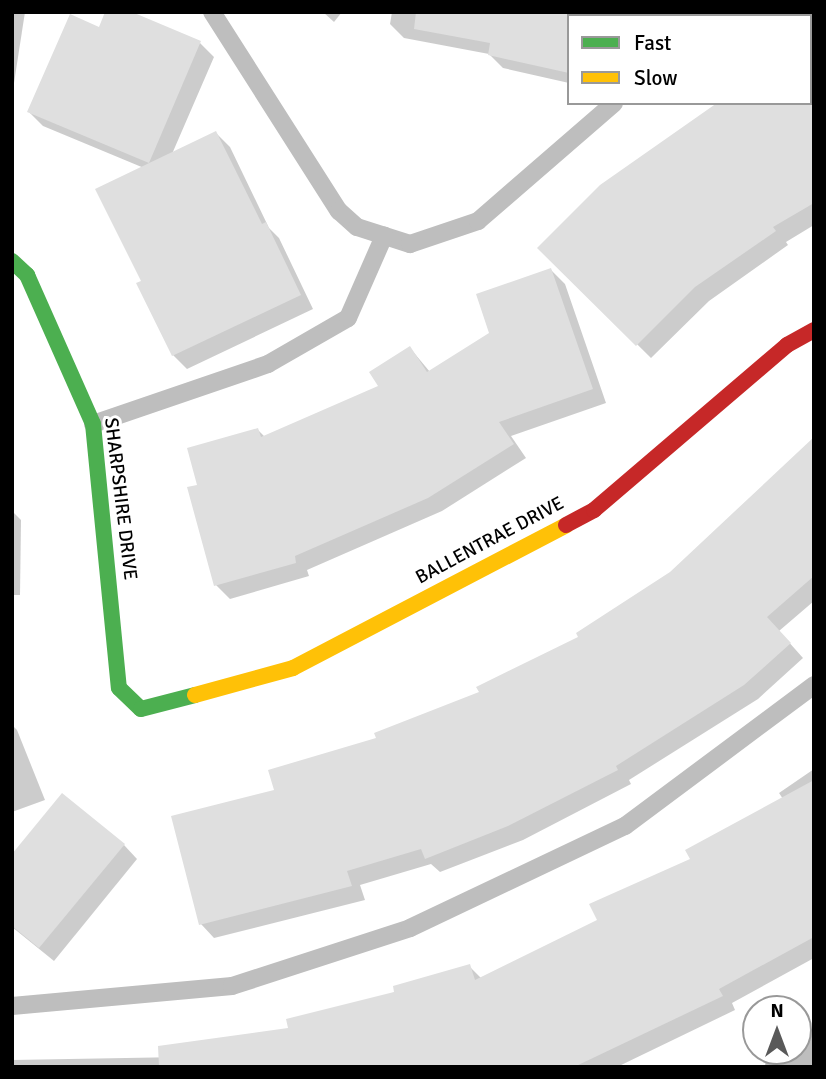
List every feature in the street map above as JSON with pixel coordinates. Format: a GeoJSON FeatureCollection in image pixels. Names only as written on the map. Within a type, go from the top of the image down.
{"type":"FeatureCollection","features":[{"type":"Feature","properties":{"kind":"street","name":"SHARPSHIRE DRIVE"},"geometry":{"type":"LineString","coordinates":[[12,261],[27,275],[93,424],[119,688],[141,709]]}},
{"type":"Feature","properties":{"kind":"street","name":"BALLENTRAE DRIVE"},"geometry":{"type":"LineString","coordinates":[[141,709],[293,668],[594,510],[787,345],[814,330]]}},
{"type":"Feature","properties":{"kind":"street"},"geometry":{"type":"LineString","coordinates":[[782,1067],[814,1046]]}},
{"type":"Feature","properties":{"kind":"lane"},"geometry":{"type":"LineString","coordinates":[[212,12],[339,211],[357,226],[410,244],[478,221],[612,105]]}},
{"type":"Feature","properties":{"kind":"lane"},"geometry":{"type":"LineString","coordinates":[[93,424],[268,364],[348,318],[384,236]]}},
{"type":"Feature","properties":{"kind":"lane"},"geometry":{"type":"LineString","coordinates":[[12,1006],[232,986],[410,928],[625,826],[814,685]]}},
{"type":"Feature","properties":{"kind":"building"},"geometry":{"type":"Polygon","coordinates":[[[105,12],[132,12],[201,41],[149,163],[27,112],[70,14],[99,27],[105,12]]]}},
{"type":"Feature","properties":{"kind":"building"},"geometry":{"type":"Polygon","coordinates":[[[416,12],[569,12],[567,73],[488,55],[490,43],[414,29],[416,12]]]}},
{"type":"Feature","properties":{"kind":"building"},"geometry":{"type":"Polygon","coordinates":[[[814,103],[814,203],[773,227],[776,231],[695,287],[636,346],[537,248],[600,185],[714,105],[814,103]]]}},
{"type":"Feature","properties":{"kind":"building"},"geometry":{"type":"Polygon","coordinates":[[[216,131],[262,224],[266,222],[301,295],[172,356],[136,283],[141,281],[95,189],[216,131]]]}},
{"type":"Feature","properties":{"kind":"building"},"geometry":{"type":"Polygon","coordinates":[[[551,268],[593,389],[499,422],[514,444],[428,498],[295,556],[296,563],[214,586],[187,487],[197,485],[187,448],[258,428],[261,437],[378,386],[369,372],[410,346],[427,372],[489,333],[476,294],[551,268]]]}},
{"type":"Feature","properties":{"kind":"building"},"geometry":{"type":"Polygon","coordinates":[[[814,437],[814,576],[767,617],[791,643],[744,685],[616,766],[618,770],[508,826],[425,859],[421,849],[347,871],[352,886],[199,925],[171,816],[274,790],[268,770],[376,738],[374,733],[479,692],[476,687],[578,637],[576,633],[670,572],[814,437]]]}},
{"type":"Feature","properties":{"kind":"building"},"geometry":{"type":"Polygon","coordinates":[[[814,780],[814,937],[719,989],[723,996],[574,1067],[159,1067],[158,1046],[288,1028],[286,1019],[394,992],[393,986],[470,964],[475,980],[597,920],[589,904],[690,859],[685,850],[814,780]]]}},
{"type":"Feature","properties":{"kind":"building"},"geometry":{"type":"Polygon","coordinates":[[[62,793],[125,844],[39,948],[12,926],[12,854],[62,793]]]}},
{"type":"Feature","properties":{"kind":"traffic: fast"},"geometry":{"type":"LineString","coordinates":[[12,261],[27,275],[93,424],[119,688],[141,709],[195,695]]}},
{"type":"Feature","properties":{"kind":"traffic: slow"},"geometry":{"type":"LineString","coordinates":[[195,695],[293,668],[566,525]]}},
{"type":"Feature","properties":{"kind":"traffic: jam"},"geometry":{"type":"LineString","coordinates":[[566,525],[594,510],[787,345],[814,330]]}}]}
